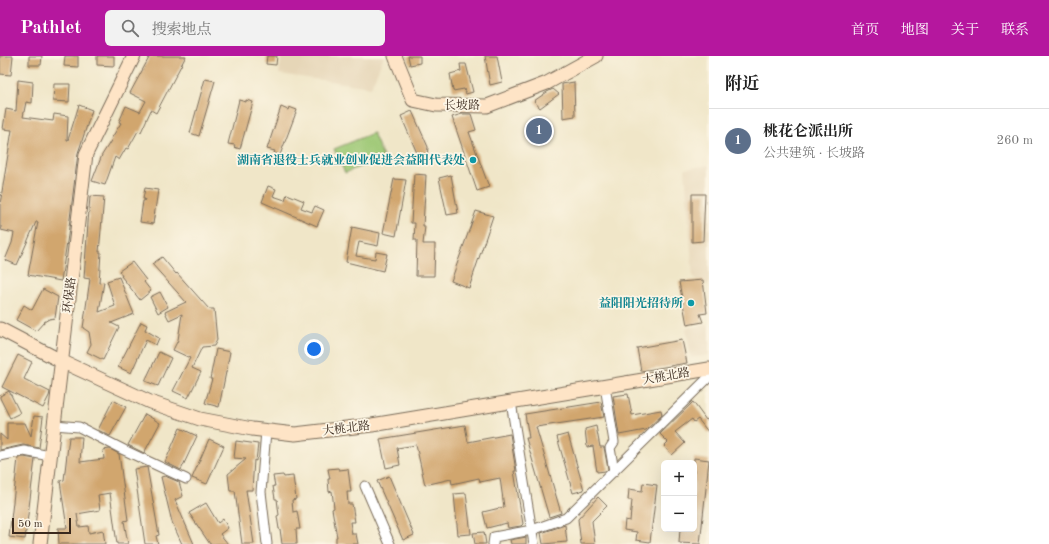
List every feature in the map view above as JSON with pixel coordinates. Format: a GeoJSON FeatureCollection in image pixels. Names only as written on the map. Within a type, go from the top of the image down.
{"type":"FeatureCollection","features":[{"type":"Feature","properties":{"kind":"street","name":"环保路"},"geometry":{"type":"LineString","coordinates":[[40,544],[86,154],[134,56]]}},
{"type":"Feature","properties":{"kind":"street","name":"长坡路"},"geometry":{"type":"LineString","coordinates":[[395,56],[413,100],[436,105],[487,106],[547,83],[596,56]]}},
{"type":"Feature","properties":{"kind":"street","name":"大桃北路"},"geometry":{"type":"LineString","coordinates":[[0,329],[150,402],[200,419],[266,431],[295,434],[372,425],[709,368]]}},
{"type":"Feature","properties":{"kind":"street"},"geometry":{"type":"LineString","coordinates":[[493,544],[494,536],[532,530],[566,518],[709,377]]}},
{"type":"Feature","properties":{"kind":"street"},"geometry":{"type":"LineString","coordinates":[[605,386],[614,442],[610,448],[614,471]]}},
{"type":"Feature","properties":{"kind":"street"},"geometry":{"type":"LineString","coordinates":[[511,402],[534,544]]}},
{"type":"Feature","properties":{"kind":"street"},"geometry":{"type":"LineString","coordinates":[[54,424],[79,427],[186,479]]}},
{"type":"Feature","properties":{"kind":"street"},"geometry":{"type":"LineString","coordinates":[[266,431],[261,492],[267,544]]}},
{"type":"Feature","properties":{"kind":"street"},"geometry":{"type":"LineString","coordinates":[[0,456],[24,451],[50,456]]}},
{"type":"Feature","properties":{"kind":"street"},"geometry":{"type":"LineString","coordinates":[[364,486],[390,544]]}},
{"type":"Feature","properties":{"kind":"shaded area"},"geometry":{"type":"Polygon","coordinates":[[[282,56],[384,56],[371,87],[279,74],[282,56]]]}},
{"type":"Feature","properties":{"kind":"shaded area"},"geometry":{"type":"Polygon","coordinates":[[[709,165],[709,286],[693,278],[685,169],[709,165]]]}},
{"type":"Feature","properties":{"kind":"shaded area"},"geometry":{"type":"Polygon","coordinates":[[[709,324],[709,355],[691,358],[686,328],[709,324]]]}},
{"type":"Feature","properties":{"kind":"green space"},"geometry":{"type":"Polygon","coordinates":[[[373,133],[383,157],[345,173],[334,149],[373,133]]]}},
{"type":"Feature","properties":{"kind":"building"},"geometry":{"type":"Polygon","coordinates":[[[0,56],[13,56],[11,75],[0,74],[0,56]]]}},
{"type":"Feature","properties":{"kind":"building"},"geometry":{"type":"Polygon","coordinates":[[[29,56],[42,56],[41,65],[29,65],[29,56]]]}},
{"type":"Feature","properties":{"kind":"building"},"geometry":{"type":"Polygon","coordinates":[[[65,56],[78,56],[78,67],[64,66],[65,56]]]}},
{"type":"Feature","properties":{"kind":"building"},"geometry":{"type":"Polygon","coordinates":[[[97,56],[114,56],[114,66],[97,65],[97,56]]]}},
{"type":"Feature","properties":{"kind":"building"},"geometry":{"type":"Polygon","coordinates":[[[150,56],[186,56],[156,113],[151,110],[141,132],[138,131],[128,149],[126,148],[119,160],[115,157],[105,185],[92,181],[102,155],[121,123],[119,122],[126,106],[140,112],[146,101],[130,93],[150,56]]]}},
{"type":"Feature","properties":{"kind":"building"},"geometry":{"type":"Polygon","coordinates":[[[267,56],[277,56],[276,65],[266,64],[267,56]]]}},
{"type":"Feature","properties":{"kind":"building"},"geometry":{"type":"Polygon","coordinates":[[[408,56],[420,56],[420,63],[410,65],[408,56]]]}},
{"type":"Feature","properties":{"kind":"building"},"geometry":{"type":"Polygon","coordinates":[[[485,56],[497,56],[502,82],[490,85],[485,56]]]}},
{"type":"Feature","properties":{"kind":"building"},"geometry":{"type":"Polygon","coordinates":[[[460,64],[466,64],[473,92],[466,94],[464,89],[453,91],[450,74],[461,71],[460,64]]]}},
{"type":"Feature","properties":{"kind":"building"},"geometry":{"type":"Polygon","coordinates":[[[205,79],[215,81],[199,136],[190,133],[205,79]]]}},
{"type":"Feature","properties":{"kind":"building"},"geometry":{"type":"Polygon","coordinates":[[[18,80],[33,82],[32,103],[26,102],[23,117],[53,121],[54,114],[68,116],[67,140],[79,105],[92,110],[78,153],[61,281],[28,275],[38,222],[36,222],[17,265],[5,260],[12,243],[14,233],[1,230],[2,227],[0,227],[0,204],[12,130],[3,129],[6,109],[16,111],[18,80]]]}},
{"type":"Feature","properties":{"kind":"building"},"geometry":{"type":"Polygon","coordinates":[[[574,82],[575,116],[563,118],[562,84],[574,82]]]}},
{"type":"Feature","properties":{"kind":"building"},"geometry":{"type":"Polygon","coordinates":[[[54,84],[70,84],[69,102],[53,101],[54,84]]]}},
{"type":"Feature","properties":{"kind":"building"},"geometry":{"type":"Polygon","coordinates":[[[553,89],[559,94],[540,108],[534,101],[553,89]]]}},
{"type":"Feature","properties":{"kind":"building"},"geometry":{"type":"Polygon","coordinates":[[[239,100],[253,102],[240,149],[234,147],[235,145],[228,144],[239,100]]]}},
{"type":"Feature","properties":{"kind":"building"},"geometry":{"type":"Polygon","coordinates":[[[281,107],[288,110],[289,107],[297,110],[280,155],[274,153],[275,151],[267,149],[281,107]]]}},
{"type":"Feature","properties":{"kind":"building"},"geometry":{"type":"Polygon","coordinates":[[[412,111],[428,147],[427,157],[420,160],[401,116],[412,111]]]}},
{"type":"Feature","properties":{"kind":"building","name":"湖南省退役士兵就业创业促进会益阳代表处"},"geometry":{"type":"Polygon","coordinates":[[[462,114],[471,114],[476,130],[469,132],[489,187],[477,191],[452,117],[462,114]]]}},
{"type":"Feature","properties":{"kind":"building"},"geometry":{"type":"Polygon","coordinates":[[[414,174],[426,175],[423,226],[425,226],[423,244],[435,244],[434,276],[416,276],[417,240],[414,240],[415,223],[411,223],[414,174]]]}},
{"type":"Feature","properties":{"kind":"building"},"geometry":{"type":"Polygon","coordinates":[[[451,175],[458,213],[447,215],[439,178],[451,175]]]}},
{"type":"Feature","properties":{"kind":"building"},"geometry":{"type":"Polygon","coordinates":[[[394,179],[406,180],[396,236],[383,233],[394,179]]]}},
{"type":"Feature","properties":{"kind":"building"},"geometry":{"type":"Polygon","coordinates":[[[268,186],[276,189],[273,196],[285,200],[287,194],[304,201],[301,208],[312,212],[315,206],[324,210],[317,226],[262,202],[268,186]]]}},
{"type":"Feature","properties":{"kind":"building"},"geometry":{"type":"Polygon","coordinates":[[[145,188],[158,190],[153,224],[140,222],[143,201],[145,199],[143,199],[145,188]]]}},
{"type":"Feature","properties":{"kind":"building"},"geometry":{"type":"Polygon","coordinates":[[[692,194],[705,194],[703,241],[692,242],[692,194]]]}},
{"type":"Feature","properties":{"kind":"building"},"geometry":{"type":"Polygon","coordinates":[[[90,196],[104,197],[99,252],[101,252],[99,283],[104,282],[99,312],[115,306],[107,281],[119,277],[134,314],[111,323],[119,327],[103,360],[87,352],[91,344],[89,332],[83,328],[90,279],[84,278],[90,196]]]}},
{"type":"Feature","properties":{"kind":"building"},"geometry":{"type":"Polygon","coordinates":[[[476,211],[493,216],[469,288],[451,281],[476,211]]]}},
{"type":"Feature","properties":{"kind":"building"},"geometry":{"type":"Polygon","coordinates":[[[352,227],[380,233],[378,246],[359,242],[356,256],[375,259],[376,252],[387,254],[383,271],[346,262],[352,227]]]}},
{"type":"Feature","properties":{"kind":"building"},"geometry":{"type":"Polygon","coordinates":[[[162,257],[209,309],[214,309],[217,340],[214,346],[202,347],[192,368],[201,372],[188,398],[173,391],[190,358],[173,350],[178,340],[182,314],[169,320],[165,312],[186,302],[152,264],[162,257]]]}},
{"type":"Feature","properties":{"kind":"building"},"geometry":{"type":"Polygon","coordinates":[[[132,262],[146,280],[144,282],[151,291],[140,300],[121,276],[119,271],[132,262]]]}},
{"type":"Feature","properties":{"kind":"building","name":"益阳阳光招待所"},"geometry":{"type":"Polygon","coordinates":[[[703,280],[707,313],[700,314],[703,322],[687,325],[679,282],[703,280]]]}},
{"type":"Feature","properties":{"kind":"building"},"geometry":{"type":"Polygon","coordinates":[[[43,289],[58,297],[55,318],[44,322],[36,331],[16,320],[24,305],[32,310],[43,289]]]}},
{"type":"Feature","properties":{"kind":"building"},"geometry":{"type":"Polygon","coordinates":[[[160,292],[168,307],[158,313],[150,297],[160,292]]]}},
{"type":"Feature","properties":{"kind":"building"},"geometry":{"type":"Polygon","coordinates":[[[141,322],[147,325],[145,330],[159,338],[156,345],[146,340],[131,373],[118,367],[141,322]]]}},
{"type":"Feature","properties":{"kind":"building"},"geometry":{"type":"Polygon","coordinates":[[[682,340],[687,363],[641,371],[637,348],[682,340]]]}},
{"type":"Feature","properties":{"kind":"building"},"geometry":{"type":"Polygon","coordinates":[[[216,349],[230,352],[219,407],[205,403],[212,379],[210,379],[216,349]]]}},
{"type":"Feature","properties":{"kind":"building"},"geometry":{"type":"Polygon","coordinates":[[[159,352],[171,358],[158,386],[145,381],[159,352]]]}},
{"type":"Feature","properties":{"kind":"building"},"geometry":{"type":"Polygon","coordinates":[[[18,355],[32,362],[24,379],[50,392],[43,408],[2,387],[18,355]]]}},
{"type":"Feature","properties":{"kind":"building"},"geometry":{"type":"Polygon","coordinates":[[[9,391],[20,413],[10,418],[0,398],[0,396],[9,391]]]}},
{"type":"Feature","properties":{"kind":"building"},"geometry":{"type":"Polygon","coordinates":[[[628,394],[632,415],[661,410],[662,415],[646,430],[619,435],[613,396],[628,394]]]}},
{"type":"Feature","properties":{"kind":"building"},"geometry":{"type":"Polygon","coordinates":[[[113,400],[126,407],[110,436],[98,430],[113,400]]]}},
{"type":"Feature","properties":{"kind":"building"},"geometry":{"type":"Polygon","coordinates":[[[601,402],[604,417],[536,427],[561,513],[549,517],[526,438],[529,438],[525,414],[601,402]]]}},
{"type":"Feature","properties":{"kind":"building"},"geometry":{"type":"Polygon","coordinates":[[[693,402],[706,420],[709,418],[709,433],[698,419],[694,422],[692,419],[675,432],[685,443],[672,455],[664,446],[668,442],[660,434],[693,402]]]}},
{"type":"Feature","properties":{"kind":"building"},"geometry":{"type":"Polygon","coordinates":[[[145,414],[160,423],[144,453],[128,445],[145,414]]]}},
{"type":"Feature","properties":{"kind":"building"},"geometry":{"type":"Polygon","coordinates":[[[34,416],[43,417],[39,448],[23,445],[0,450],[0,434],[7,440],[7,423],[25,423],[31,436],[34,416]]]}},
{"type":"Feature","properties":{"kind":"building"},"geometry":{"type":"Polygon","coordinates":[[[465,425],[468,442],[510,434],[516,471],[514,471],[523,524],[521,526],[508,528],[507,523],[487,528],[483,512],[504,507],[500,478],[480,482],[479,478],[452,484],[451,479],[425,485],[416,445],[397,448],[400,465],[386,468],[380,439],[465,425]]]}},
{"type":"Feature","properties":{"kind":"building"},"geometry":{"type":"Polygon","coordinates":[[[596,426],[600,447],[604,447],[608,469],[606,471],[597,472],[593,446],[587,447],[585,429],[596,426]]]}},
{"type":"Feature","properties":{"kind":"building"},"geometry":{"type":"Polygon","coordinates":[[[180,428],[197,436],[181,470],[165,462],[180,428]]]}},
{"type":"Feature","properties":{"kind":"building"},"geometry":{"type":"Polygon","coordinates":[[[568,434],[584,490],[573,493],[557,437],[568,434]]]}},
{"type":"Feature","properties":{"kind":"building"},"geometry":{"type":"Polygon","coordinates":[[[69,437],[82,437],[80,462],[104,459],[103,450],[110,449],[119,454],[128,520],[124,521],[128,544],[117,544],[110,493],[98,495],[100,510],[77,514],[79,527],[88,526],[89,533],[103,530],[105,544],[59,544],[58,528],[67,528],[60,481],[64,480],[69,437]]]}},
{"type":"Feature","properties":{"kind":"building"},"geometry":{"type":"Polygon","coordinates":[[[209,439],[224,446],[207,484],[192,478],[209,439]]]}},
{"type":"Feature","properties":{"kind":"building"},"geometry":{"type":"Polygon","coordinates":[[[236,441],[258,444],[256,461],[254,460],[252,490],[246,490],[254,544],[242,544],[235,491],[230,491],[228,474],[246,459],[234,458],[236,441]]]}},
{"type":"Feature","properties":{"kind":"building"},"geometry":{"type":"Polygon","coordinates":[[[24,457],[35,459],[25,539],[9,537],[18,458],[24,457]]]}},
{"type":"Feature","properties":{"kind":"building"},"geometry":{"type":"Polygon","coordinates":[[[694,458],[709,460],[700,544],[679,543],[680,532],[697,532],[697,460],[694,460],[694,458]]]}},
{"type":"Feature","properties":{"kind":"building"},"geometry":{"type":"Polygon","coordinates":[[[147,467],[159,535],[156,536],[158,544],[145,544],[134,469],[147,467]]]}},
{"type":"Feature","properties":{"kind":"building"},"geometry":{"type":"Polygon","coordinates":[[[338,468],[339,470],[348,469],[351,492],[347,492],[348,504],[352,504],[355,522],[350,522],[352,534],[356,534],[358,544],[336,544],[337,537],[332,509],[334,508],[332,491],[329,492],[328,479],[330,479],[328,469],[338,468]]]}},
{"type":"Feature","properties":{"kind":"building"},"geometry":{"type":"Polygon","coordinates":[[[283,475],[284,477],[293,476],[296,499],[292,500],[293,512],[297,511],[300,529],[296,529],[297,544],[282,544],[277,516],[279,515],[277,499],[275,499],[273,486],[275,486],[273,476],[283,475]]]}},
{"type":"Feature","properties":{"kind":"building"},"geometry":{"type":"Polygon","coordinates":[[[165,476],[179,482],[183,496],[175,500],[194,544],[182,544],[172,522],[161,477],[165,476]]]}},
{"type":"Feature","properties":{"kind":"building"},"geometry":{"type":"Polygon","coordinates":[[[389,476],[414,535],[403,540],[377,481],[389,476]]]}},
{"type":"Feature","properties":{"kind":"building"},"geometry":{"type":"Polygon","coordinates":[[[643,483],[657,485],[650,542],[636,540],[637,532],[624,530],[625,520],[630,521],[632,500],[628,500],[629,489],[642,491],[643,483]]]}},
{"type":"Feature","properties":{"kind":"building"},"geometry":{"type":"Polygon","coordinates":[[[466,493],[471,534],[458,535],[454,494],[466,493]]]}},
{"type":"Feature","properties":{"kind":"building"},"geometry":{"type":"Polygon","coordinates":[[[598,497],[607,506],[592,521],[595,544],[581,544],[578,519],[598,497]]]}},
{"type":"Feature","properties":{"kind":"building"},"geometry":{"type":"Polygon","coordinates":[[[206,503],[218,523],[223,519],[228,528],[220,534],[228,544],[210,544],[189,513],[206,503]]]}},
{"type":"Feature","properties":{"kind":"building"},"geometry":{"type":"Polygon","coordinates":[[[565,525],[567,542],[543,544],[541,533],[565,525]]]}},
{"type":"Feature","properties":{"kind":"building"},"geometry":{"type":"Polygon","coordinates":[[[484,532],[486,544],[475,544],[473,533],[484,532]]]}},
{"type":"Feature","properties":{"kind":"building"},"geometry":{"type":"Polygon","coordinates":[[[526,537],[526,544],[511,544],[510,540],[526,537]]]}},
{"type":"Feature","properties":{"kind":"place","name":"桃花仑派出所"},"geometry":{"type":"Point","coordinates":[539,131]}},
{"type":"Feature","properties":{"kind":"place","name":"湖南省退役士兵就业创业促进会益阳代表处"},"geometry":{"type":"Point","coordinates":[473,160]}},
{"type":"Feature","properties":{"kind":"place","name":"益阳阳光招待所"},"geometry":{"type":"Point","coordinates":[691,303]}}]}
